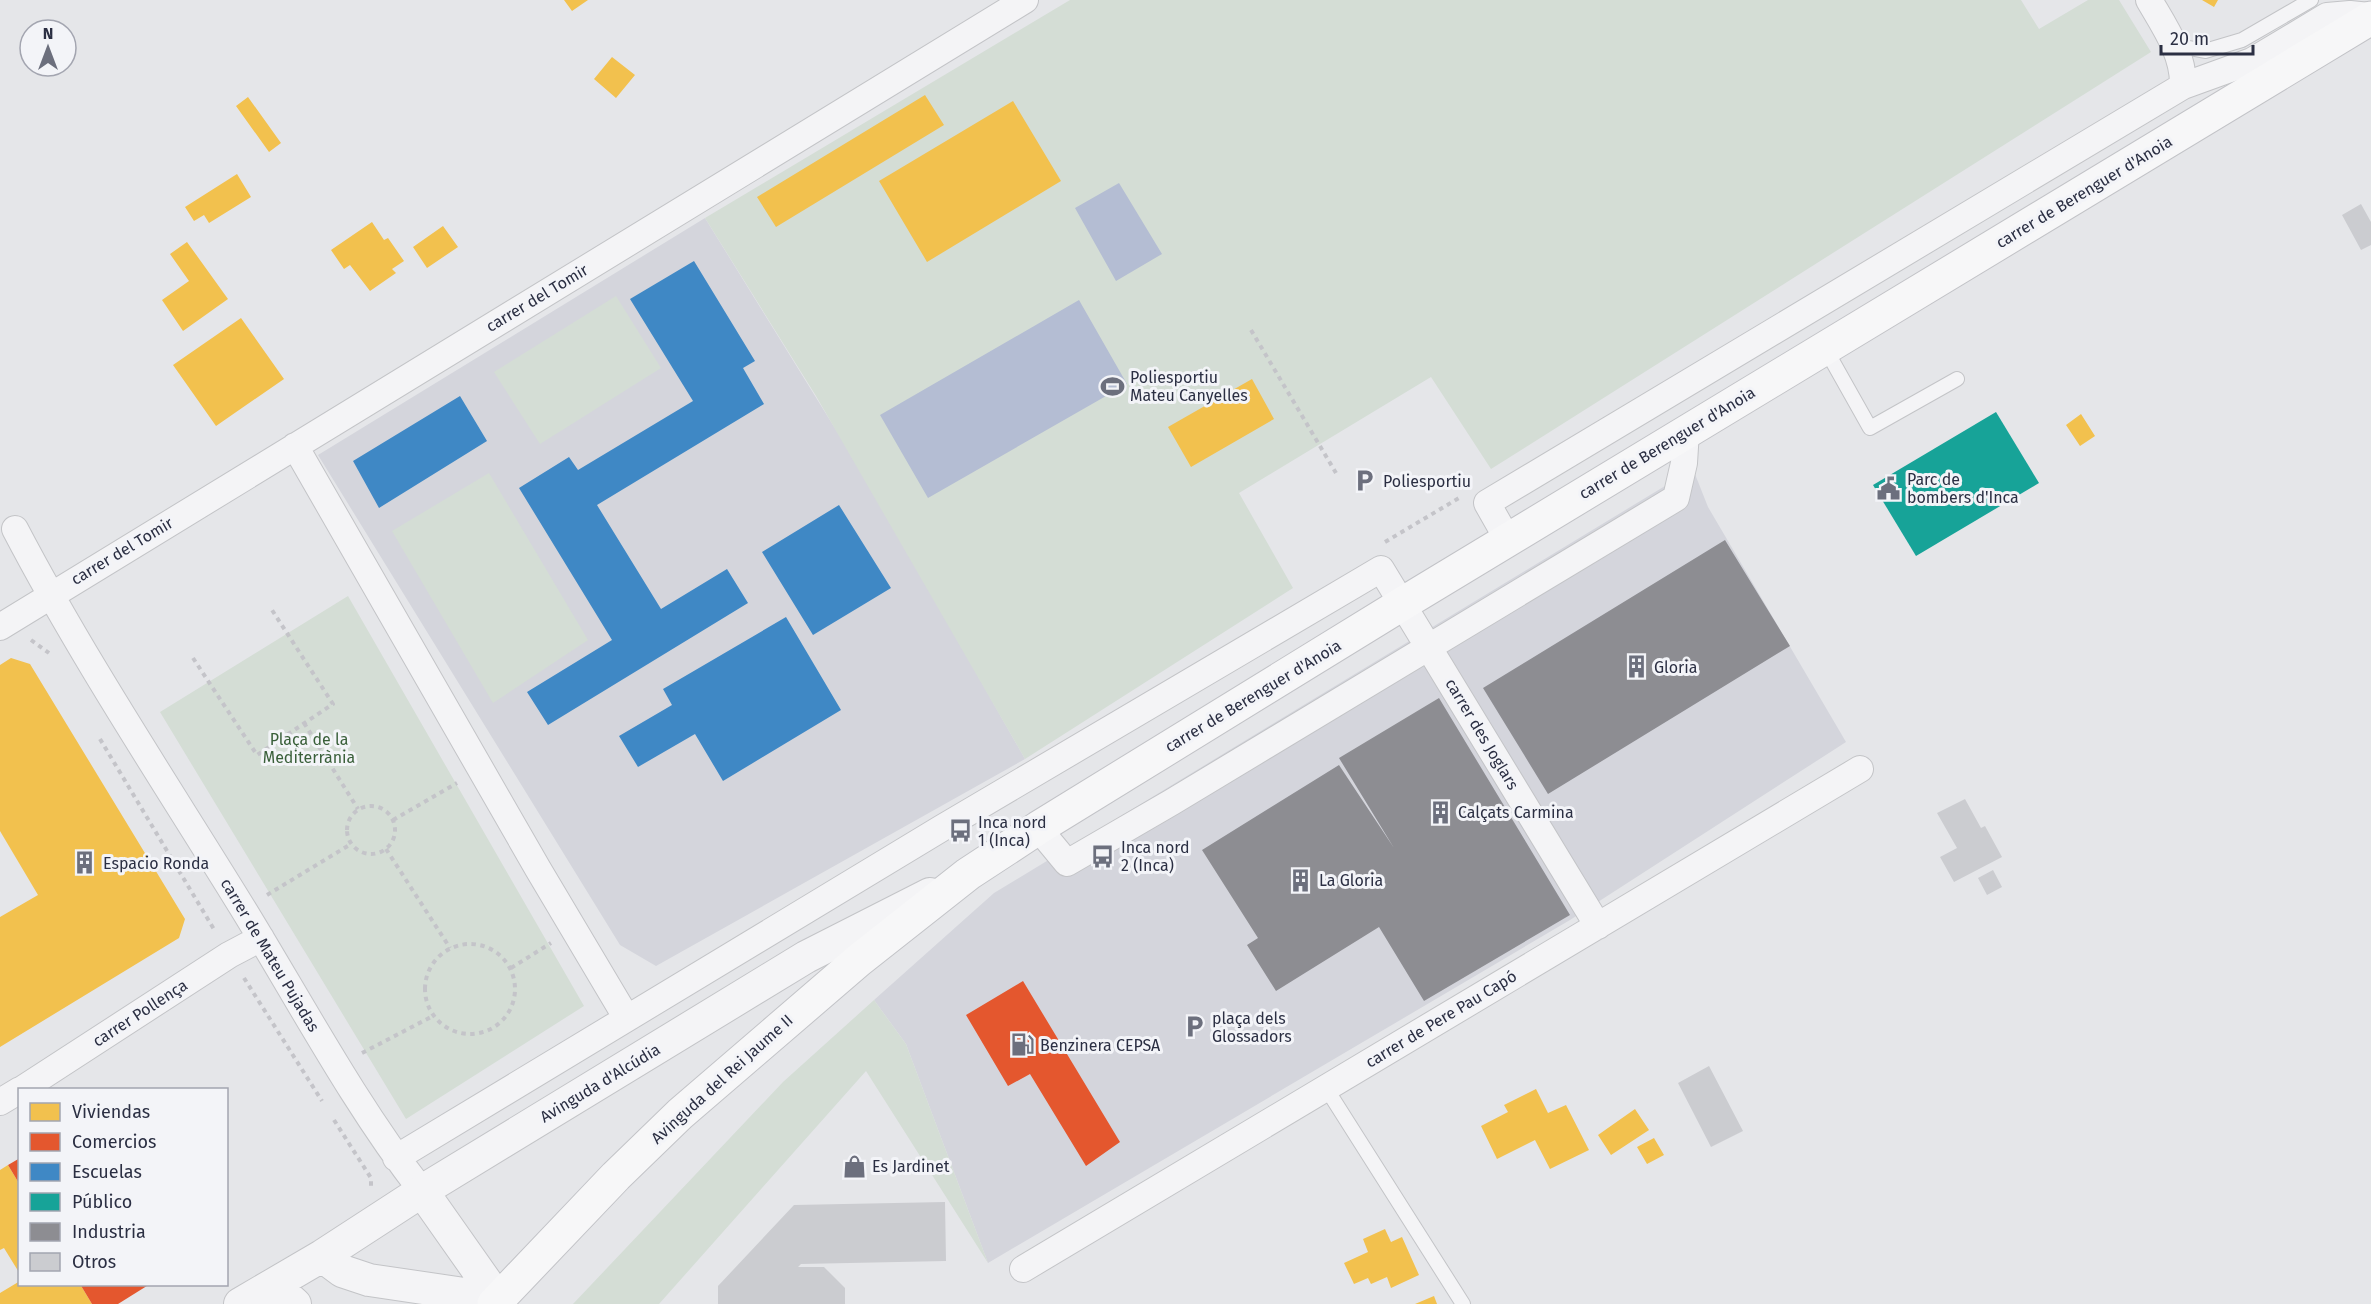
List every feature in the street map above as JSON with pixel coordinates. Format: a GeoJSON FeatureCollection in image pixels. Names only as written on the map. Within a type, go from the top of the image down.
{"type":"FeatureCollection","features":[{"type":"Feature","properties":{"kind":"main road","name":"carrer de Berenguer d'Anoia"},"geometry":{"type":"LineString","coordinates":[[968,874],[1038,828],[1402,604],[2371,15]]}},
{"type":"Feature","properties":{"kind":"main road","name":"Avinguda del Rei Jaume II"},"geometry":{"type":"LineString","coordinates":[[496,1302],[616,1176],[680,1114],[859,960],[968,874]]}},
{"type":"Feature","properties":{"kind":"street","name":"carrer del Tomir"},"geometry":{"type":"LineString","coordinates":[[0,627],[1025,0]]}},
{"type":"Feature","properties":{"kind":"street"},"geometry":{"type":"LineString","coordinates":[[2149,0],[2174,45],[2184,74],[2183,86]]}},
{"type":"Feature","properties":{"kind":"street"},"geometry":{"type":"LineString","coordinates":[[1509,540],[1487,503],[2183,86],[2252,61],[2327,16],[2371,15],[2364,0]]}},
{"type":"Feature","properties":{"kind":"street"},"geometry":{"type":"LineString","coordinates":[[1038,828],[1067,863],[1676,498],[1684,463],[1686,431]]}},
{"type":"Feature","properties":{"kind":"street"},"geometry":{"type":"LineString","coordinates":[[295,446],[626,1017],[396,1158]]}},
{"type":"Feature","properties":{"kind":"street","name":"carrer de Mateu Pujadas"},"geometry":{"type":"LineString","coordinates":[[15,529],[50,595],[337,1066],[396,1158],[422,1191]]}},
{"type":"Feature","properties":{"kind":"street","name":"carrer des Joglars"},"geometry":{"type":"LineString","coordinates":[[626,1017],[1381,569],[1430,646],[1598,926]]}},
{"type":"Feature","properties":{"kind":"street","name":"carrer de Pere Pau Capó"},"geometry":{"type":"LineString","coordinates":[[1023,1269],[1860,770]]}},
{"type":"Feature","properties":{"kind":"street","name":"Avinguda d'Alcúdia"},"geometry":{"type":"LineString","coordinates":[[240,1304],[284,1294],[322,1256],[422,1191],[806,957],[968,874]]}},
{"type":"Feature","properties":{"kind":"street","name":"carrer Pollença"},"geometry":{"type":"LineString","coordinates":[[23,1088],[229,956],[261,938]]}},
{"type":"Feature","properties":{"kind":"street","name":"carrer Pollença"},"geometry":{"type":"LineString","coordinates":[[0,1102],[18,1091]]}},
{"type":"Feature","properties":{"kind":"street"},"geometry":{"type":"LineString","coordinates":[[422,1191],[496,1302]]}},
{"type":"Feature","properties":{"kind":"street"},"geometry":{"type":"LineString","coordinates":[[322,1256],[342,1271],[369,1280],[496,1302]]}},
{"type":"Feature","properties":{"kind":"lane"},"geometry":{"type":"LineString","coordinates":[[2174,45],[2205,51],[2242,40],[2312,0]]}},
{"type":"Feature","properties":{"kind":"lane"},"geometry":{"type":"LineString","coordinates":[[1825,348],[1870,428],[1957,379]]}},
{"type":"Feature","properties":{"kind":"lane"},"geometry":{"type":"LineString","coordinates":[[1326,1088],[1463,1304]]}},
{"type":"Feature","properties":{"kind":"path"},"geometry":{"type":"LineString","coordinates":[[1251,330],[1336,473]]}},
{"type":"Feature","properties":{"kind":"path"},"geometry":{"type":"LineString","coordinates":[[1378,546],[1468,492]]}},
{"type":"Feature","properties":{"kind":"path"},"geometry":{"type":"LineString","coordinates":[[193,658],[257,755],[333,704],[272,609]]}},
{"type":"Feature","properties":{"kind":"path"},"geometry":{"type":"LineString","coordinates":[[304,723],[358,809]]}},
{"type":"Feature","properties":{"kind":"path"},"geometry":{"type":"LineString","coordinates":[[393,820],[482,769]]}},
{"type":"Feature","properties":{"kind":"path"},"geometry":{"type":"LineString","coordinates":[[374,806],[388,813],[393,820],[395,836],[386,849],[371,854],[363,853],[351,844],[346,828],[348,820],[358,809],[374,806]]}},
{"type":"Feature","properties":{"kind":"path"},"geometry":{"type":"LineString","coordinates":[[244,910],[351,844]]}},
{"type":"Feature","properties":{"kind":"path"},"geometry":{"type":"LineString","coordinates":[[386,849],[450,948]]}},
{"type":"Feature","properties":{"kind":"path"},"geometry":{"type":"LineString","coordinates":[[511,968],[575,928]]}},
{"type":"Feature","properties":{"kind":"path"},"geometry":{"type":"LineString","coordinates":[[463,944],[477,944],[491,948],[511,968],[515,982],[515,996],[511,1010],[502,1021],[489,1030],[474,1034],[459,1033],[444,1026],[433,1016],[426,1001],[425,986],[428,971],[437,958],[450,948],[463,944]]}},
{"type":"Feature","properties":{"kind":"path"},"geometry":{"type":"LineString","coordinates":[[337,1066],[433,1016]]}},
{"type":"Feature","properties":{"kind":"shaded area"},"geometry":{"type":"Polygon","coordinates":[[[705,218],[867,480],[1025,759],[656,966],[620,945],[318,455],[705,218]]]}},
{"type":"Feature","properties":{"kind":"shaded area"},"geometry":{"type":"Polygon","coordinates":[[[1693,469],[1708,507],[1846,742],[1570,920],[988,1263],[906,1044],[874,1000],[994,893],[1693,469]]]}},
{"type":"Feature","properties":{"kind":"green space","name":"Poliesportiu Mateu Canyelles"},"geometry":{"type":"Polygon","coordinates":[[[1070,0],[2021,0],[2039,29],[2088,0],[2119,0],[2151,52],[1491,469],[1431,377],[1239,493],[1293,588],[1025,759],[816,396],[705,218],[1070,0]]]}},
{"type":"Feature","properties":{"kind":"green space"},"geometry":{"type":"Polygon","coordinates":[[[616,296],[661,368],[540,444],[494,372],[616,296]]]}},
{"type":"Feature","properties":{"kind":"green space"},"geometry":{"type":"Polygon","coordinates":[[[489,473],[588,640],[493,703],[392,531],[489,473]]]}},
{"type":"Feature","properties":{"kind":"green space","name":"Plaça de la Mediterrània"},"geometry":{"type":"Polygon","coordinates":[[[348,596],[584,1006],[406,1119],[160,712],[348,596]]]}},
{"type":"Feature","properties":{"kind":"green space"},"geometry":{"type":"Polygon","coordinates":[[[874,1000],[906,1044],[988,1263],[866,1071],[659,1304],[573,1304],[783,1082],[874,1000]]]}},
{"type":"Feature","properties":{"kind":"water"},"geometry":{"type":"Polygon","coordinates":[[[1119,183],[1162,254],[1116,281],[1075,208],[1119,183]]]}},
{"type":"Feature","properties":{"kind":"water"},"geometry":{"type":"Polygon","coordinates":[[[1079,300],[1127,384],[928,498],[880,415],[1079,300]]]}},
{"type":"Feature","properties":{"kind":"building: Viviendas"},"geometry":{"type":"Polygon","coordinates":[[[564,0],[588,0],[572,11],[564,0]]]}},
{"type":"Feature","properties":{"kind":"building: Viviendas"},"geometry":{"type":"Polygon","coordinates":[[[2202,0],[2218,0],[2214,7],[2202,0]]]}},
{"type":"Feature","properties":{"kind":"building: Viviendas"},"geometry":{"type":"Polygon","coordinates":[[[612,57],[635,75],[616,98],[594,79],[612,57]]]}},
{"type":"Feature","properties":{"kind":"building: Viviendas"},"geometry":{"type":"Polygon","coordinates":[[[925,95],[944,125],[776,227],[757,197],[925,95]]]}},
{"type":"Feature","properties":{"kind":"building: Viviendas"},"geometry":{"type":"Polygon","coordinates":[[[248,97],[281,143],[269,152],[236,106],[248,97]]]}},
{"type":"Feature","properties":{"kind":"building: Viviendas"},"geometry":{"type":"Polygon","coordinates":[[[1013,101],[1061,181],[927,262],[879,181],[1013,101]]]}},
{"type":"Feature","properties":{"kind":"building: Viviendas"},"geometry":{"type":"Polygon","coordinates":[[[237,174],[251,197],[209,223],[204,215],[194,221],[185,207],[237,174]]]}},
{"type":"Feature","properties":{"kind":"building: Viviendas"},"geometry":{"type":"Polygon","coordinates":[[[372,222],[384,240],[388,238],[404,261],[392,269],[396,273],[370,291],[350,265],[344,269],[331,250],[372,222]]]}},
{"type":"Feature","properties":{"kind":"building: Viviendas"},"geometry":{"type":"Polygon","coordinates":[[[443,226],[458,247],[427,268],[413,247],[443,226]]]}},
{"type":"Feature","properties":{"kind":"building: Viviendas"},"geometry":{"type":"Polygon","coordinates":[[[187,242],[228,299],[183,331],[162,300],[189,281],[170,254],[187,242]]]}},
{"type":"Feature","properties":{"kind":"building: Viviendas"},"geometry":{"type":"Polygon","coordinates":[[[241,318],[284,379],[216,426],[173,365],[241,318]]]}},
{"type":"Feature","properties":{"kind":"building: Viviendas"},"geometry":{"type":"Polygon","coordinates":[[[1252,379],[1274,419],[1191,467],[1168,427],[1252,379]]]}},
{"type":"Feature","properties":{"kind":"building: Viviendas"},"geometry":{"type":"Polygon","coordinates":[[[2081,414],[2095,436],[2080,446],[2066,425],[2081,414]]]}},
{"type":"Feature","properties":{"kind":"building: Viviendas","name":"Espacio Ronda"},"geometry":{"type":"Polygon","coordinates":[[[11,658],[30,664],[185,919],[179,938],[0,1047],[0,917],[38,895],[0,831],[0,665],[11,658]]]}},
{"type":"Feature","properties":{"kind":"building: Viviendas"},"geometry":{"type":"Polygon","coordinates":[[[1536,1089],[1548,1113],[1566,1105],[1589,1150],[1550,1169],[1535,1140],[1497,1159],[1481,1126],[1508,1112],[1504,1105],[1536,1089]]]}},
{"type":"Feature","properties":{"kind":"building: Viviendas"},"geometry":{"type":"Polygon","coordinates":[[[1635,1109],[1649,1130],[1611,1155],[1598,1135],[1635,1109]]]}},
{"type":"Feature","properties":{"kind":"building: Viviendas"},"geometry":{"type":"Polygon","coordinates":[[[1654,1138],[1664,1155],[1647,1164],[1637,1147],[1654,1138]]]}},
{"type":"Feature","properties":{"kind":"building: Viviendas"},"geometry":{"type":"Polygon","coordinates":[[[8,1165],[18,1182],[18,1271],[4,1248],[0,1250],[0,1170],[8,1165]]]}},
{"type":"Feature","properties":{"kind":"building: Viviendas"},"geometry":{"type":"Polygon","coordinates":[[[1385,1229],[1391,1242],[1402,1237],[1419,1275],[1391,1288],[1387,1277],[1371,1284],[1368,1278],[1354,1284],[1344,1263],[1368,1252],[1363,1239],[1385,1229]]]}},
{"type":"Feature","properties":{"kind":"building: Viviendas"},"geometry":{"type":"Polygon","coordinates":[[[18,1282],[18,1286],[81,1286],[92,1304],[0,1304],[0,1293],[18,1282]]]}},
{"type":"Feature","properties":{"kind":"building: Viviendas"},"geometry":{"type":"Polygon","coordinates":[[[1434,1296],[1437,1304],[1415,1304],[1434,1296]]]}},
{"type":"Feature","properties":{"kind":"building: Comercios","name":"Benzinera CEPSA"},"geometry":{"type":"Polygon","coordinates":[[[1023,981],[1120,1142],[1086,1166],[1030,1074],[1008,1086],[966,1015],[1023,981]]]}},
{"type":"Feature","properties":{"kind":"building: Comercios"},"geometry":{"type":"Polygon","coordinates":[[[18,1159],[18,1182],[8,1165],[18,1159]]]}},
{"type":"Feature","properties":{"kind":"building: Comercios"},"geometry":{"type":"Polygon","coordinates":[[[81,1286],[147,1286],[118,1304],[92,1304],[81,1286]]]}},
{"type":"Feature","properties":{"kind":"building: Escuelas"},"geometry":{"type":"Polygon","coordinates":[[[694,261],[755,361],[743,368],[764,404],[597,505],[661,609],[727,569],[748,603],[548,725],[527,692],[612,640],[519,488],[569,457],[578,470],[693,401],[630,299],[694,261]]]}},
{"type":"Feature","properties":{"kind":"building: Escuelas"},"geometry":{"type":"Polygon","coordinates":[[[460,396],[487,441],[379,508],[353,461],[460,396]]]}},
{"type":"Feature","properties":{"kind":"building: Escuelas"},"geometry":{"type":"Polygon","coordinates":[[[839,505],[891,588],[813,635],[762,552],[839,505]]]}},
{"type":"Feature","properties":{"kind":"building: Escuelas"},"geometry":{"type":"Polygon","coordinates":[[[786,617],[841,710],[723,781],[695,734],[638,767],[619,736],[672,705],[663,689],[786,617]]]}},
{"type":"Feature","properties":{"kind":"building: Público"},"geometry":{"type":"Polygon","coordinates":[[[1996,412],[2039,483],[1916,556],[1873,485],[1996,412]]]}},
{"type":"Feature","properties":{"kind":"building: Industria","name":"Gloria"},"geometry":{"type":"Polygon","coordinates":[[[1725,540],[1790,646],[1548,794],[1483,688],[1725,540]]]}},
{"type":"Feature","properties":{"kind":"building: Industria"},"geometry":{"type":"Polygon","coordinates":[[[1439,698],[1570,915],[1424,1001],[1379,927],[1276,991],[1247,945],[1258,938],[1202,850],[1339,765],[1394,848],[1339,758],[1439,698]]]}},
{"type":"Feature","properties":{"kind":"building: Otros"},"geometry":{"type":"Polygon","coordinates":[[[2361,204],[2371,222],[2371,245],[2361,250],[2342,215],[2361,204]]]}},
{"type":"Feature","properties":{"kind":"building: Otros"},"geometry":{"type":"Polygon","coordinates":[[[1965,799],[1981,828],[1985,826],[2002,857],[1954,882],[1940,857],[1957,848],[1937,813],[1965,799]]]}},
{"type":"Feature","properties":{"kind":"building: Otros"},"geometry":{"type":"Polygon","coordinates":[[[1993,870],[2002,887],[1987,895],[1978,878],[1993,870]]]}},
{"type":"Feature","properties":{"kind":"building: Otros"},"geometry":{"type":"Polygon","coordinates":[[[1709,1066],[1743,1131],[1711,1147],[1678,1083],[1709,1066]]]}},
{"type":"Feature","properties":{"kind":"building: Otros"},"geometry":{"type":"Polygon","coordinates":[[[945,1202],[946,1261],[801,1264],[798,1267],[824,1267],[845,1288],[845,1304],[718,1304],[718,1286],[794,1205],[945,1202]]]}},
{"type":"Feature","properties":{"kind":"place","name":"Poliesportiu Mateu Canyelles"},"geometry":{"type":"Point","coordinates":[1112,386]}},
{"type":"Feature","properties":{"kind":"place","name":"Poliesportiu"},"geometry":{"type":"Point","coordinates":[1365,481]}},
{"type":"Feature","properties":{"kind":"place","name":"Parc de bombers d'Inca"},"geometry":{"type":"Point","coordinates":[1889,488]}},
{"type":"Feature","properties":{"kind":"place","name":"Gloria"},"geometry":{"type":"Point","coordinates":[1636,667]}},
{"type":"Feature","properties":{"kind":"place","name":"Calçats Carmina"},"geometry":{"type":"Point","coordinates":[1440,812]}},
{"type":"Feature","properties":{"kind":"place","name":"Inca nord 1 (Inca)"},"geometry":{"type":"Point","coordinates":[960,831]}},
{"type":"Feature","properties":{"kind":"place","name":"Inca nord 2 (Inca)"},"geometry":{"type":"Point","coordinates":[1103,856]}},
{"type":"Feature","properties":{"kind":"place","name":"Espacio Ronda"},"geometry":{"type":"Point","coordinates":[85,863]}},
{"type":"Feature","properties":{"kind":"place","name":"La Gloria"},"geometry":{"type":"Point","coordinates":[1301,880]}},
{"type":"Feature","properties":{"kind":"place","name":"plaça dels Glossadors"},"geometry":{"type":"Point","coordinates":[1194,1027]}},
{"type":"Feature","properties":{"kind":"place","name":"Benzinera CEPSA"},"geometry":{"type":"Point","coordinates":[1022,1045]}},
{"type":"Feature","properties":{"kind":"place","name":"Es Jardinet"},"geometry":{"type":"Point","coordinates":[854,1166]}}]}
